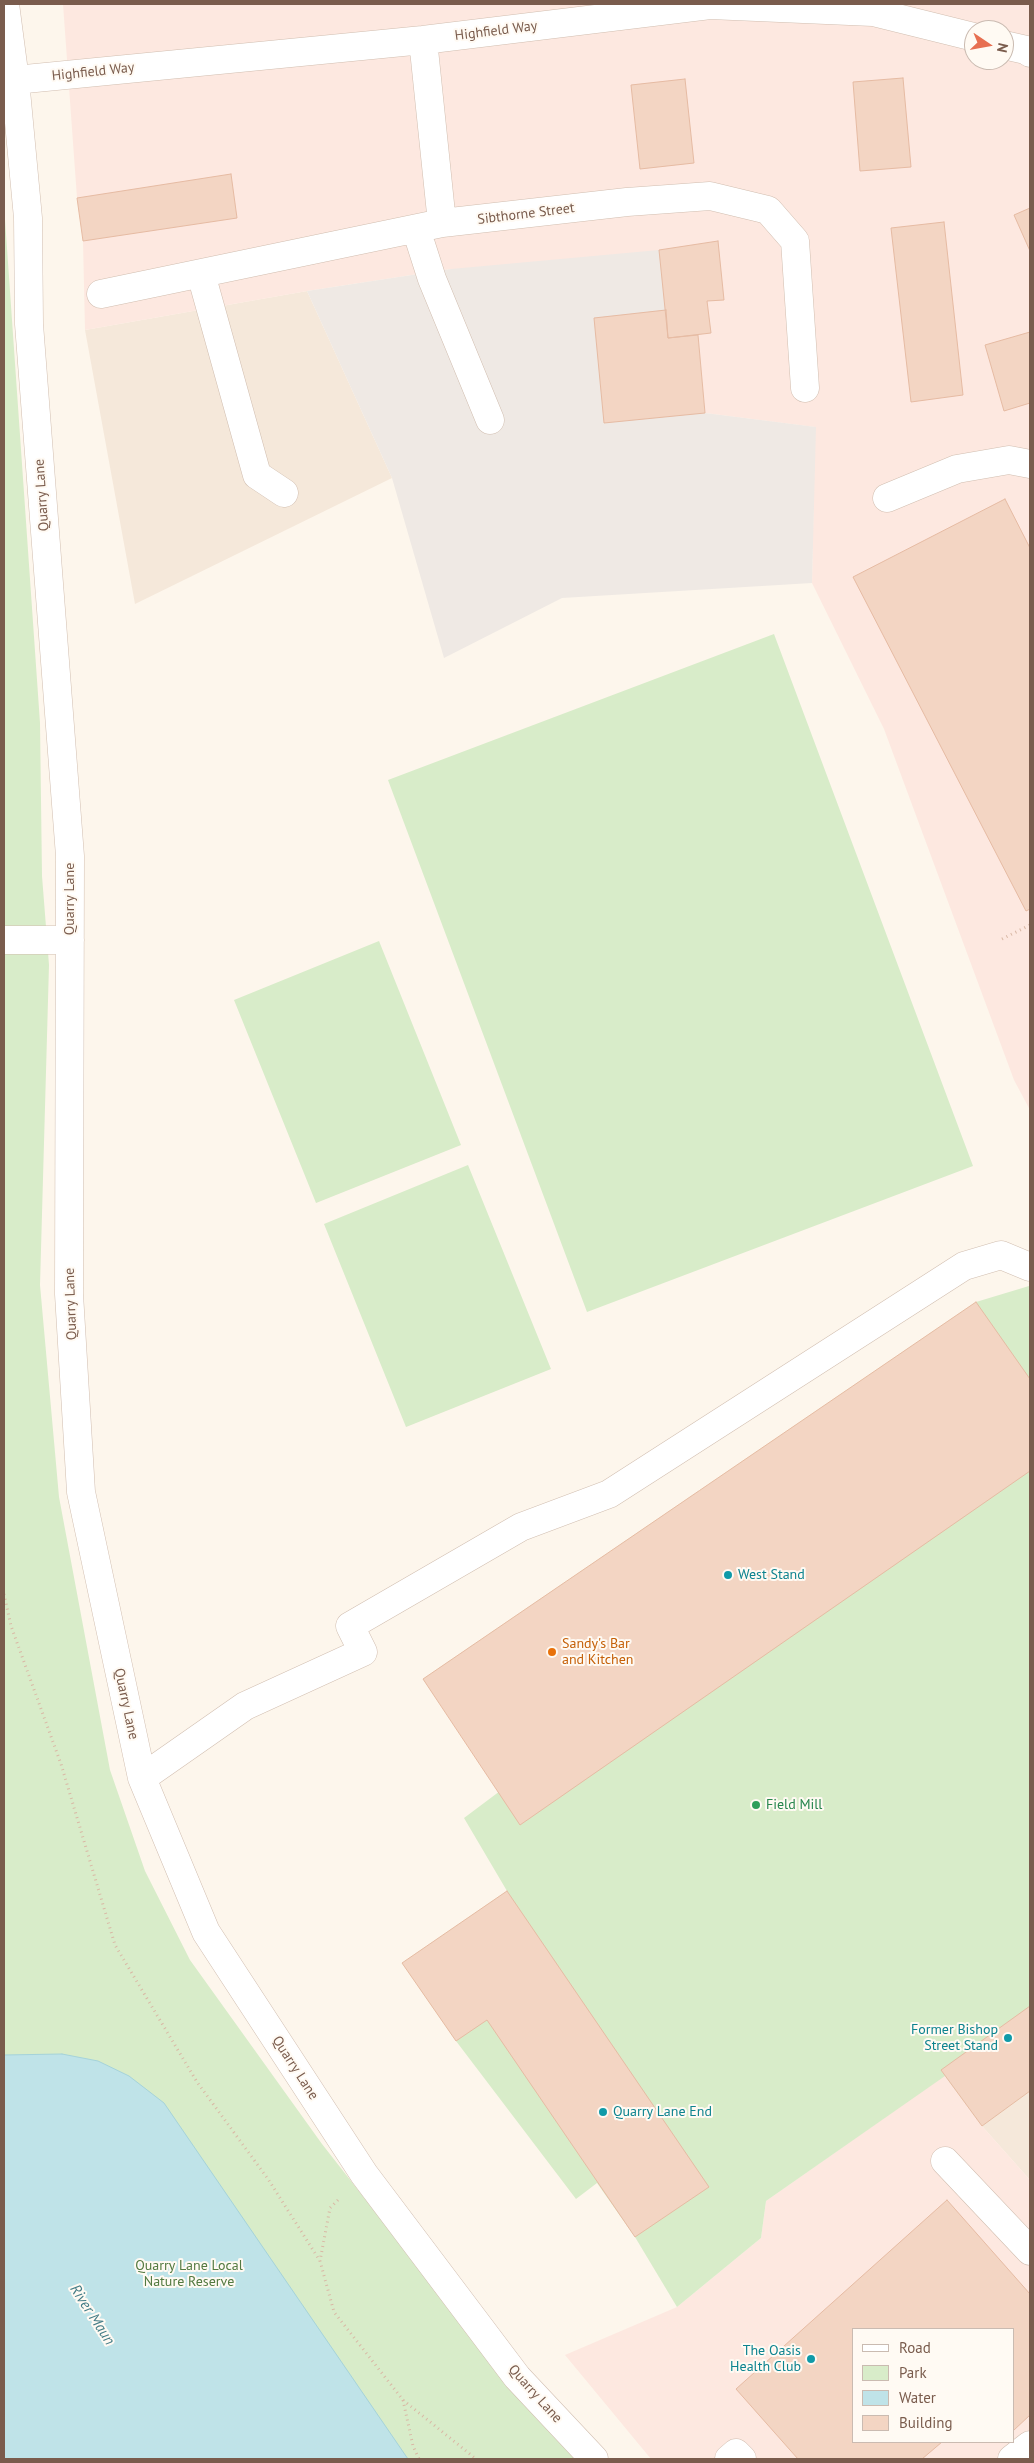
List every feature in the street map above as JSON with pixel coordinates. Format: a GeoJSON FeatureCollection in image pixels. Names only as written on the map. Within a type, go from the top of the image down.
{"type":"FeatureCollection","features":[{"type":"Feature","properties":{"kind":"street","name":"Quarry Lane"},"geometry":{"type":"LineString","coordinates":[[5,4],[15,80],[28,218],[29,324],[70,856],[69,1294],[81,1492],[142,1778],[206,1932],[364,2174],[517,2376],[594,2459]]}},
{"type":"Feature","properties":{"kind":"street","name":"Highfield Way"},"geometry":{"type":"LineString","coordinates":[[15,80],[423,40],[710,5],[873,12],[964,35]]}},
{"type":"Feature","properties":{"kind":"street"},"geometry":{"type":"LineString","coordinates":[[423,40],[442,223]]}},
{"type":"Feature","properties":{"kind":"street"},"geometry":{"type":"LineString","coordinates":[[1014,47],[1026,50],[1030,54]]}},
{"type":"Feature","properties":{"kind":"street","name":"Sibthorne Street"},"geometry":{"type":"LineString","coordinates":[[101,294],[442,223],[627,202],[710,196],[768,210],[795,241],[805,388]]}},
{"type":"Feature","properties":{"kind":"street"},"geometry":{"type":"LineString","coordinates":[[416,229],[432,279],[490,420]]}},
{"type":"Feature","properties":{"kind":"street"},"geometry":{"type":"LineString","coordinates":[[200,274],[257,475],[284,493]]}},
{"type":"Feature","properties":{"kind":"street"},"geometry":{"type":"LineString","coordinates":[[887,498],[957,469],[1009,460],[1030,464]]}},
{"type":"Feature","properties":{"kind":"street"},"geometry":{"type":"LineString","coordinates":[[4,940],[70,940]]}},
{"type":"Feature","properties":{"kind":"street"},"geometry":{"type":"LineString","coordinates":[[142,1778],[245,1706],[364,1652],[350,1626],[520,1527],[609,1494],[964,1266],[1002,1255],[1030,1267]]}},
{"type":"Feature","properties":{"kind":"street"},"geometry":{"type":"LineString","coordinates":[[945,2161],[1030,2251]]}},
{"type":"Feature","properties":{"kind":"street"},"geometry":{"type":"LineString","coordinates":[[1012,2459],[1030,2445]]}},
{"type":"Feature","properties":{"kind":"street"},"geometry":{"type":"LineString","coordinates":[[729,2459],[736,2453],[742,2459]]}},
{"type":"Feature","properties":{"kind":"path"},"geometry":{"type":"LineString","coordinates":[[1002,939],[1030,925]]}},
{"type":"Feature","properties":{"kind":"path"},"geometry":{"type":"LineString","coordinates":[[4,1594],[11,1626],[61,1764],[115,1945],[197,2082],[268,2180],[320,2261],[334,2312],[403,2400],[476,2459]]}},
{"type":"Feature","properties":{"kind":"path"},"geometry":{"type":"LineString","coordinates":[[320,2261],[330,2208],[364,2174]]}},
{"type":"Feature","properties":{"kind":"path"},"geometry":{"type":"LineString","coordinates":[[403,2400],[413,2446],[419,2459]]}},
{"type":"Feature","properties":{"kind":"shaded area"},"geometry":{"type":"Polygon","coordinates":[[[63,4],[1026,4],[1030,6],[1030,1110],[1014,1080],[884,729],[812,583],[815,427],[705,413],[698,335],[668,338],[451,269],[307,291],[85,330],[83,241],[77,198],[63,4]]]}},
{"type":"Feature","properties":{"kind":"shaded area"},"geometry":{"type":"Polygon","coordinates":[[[659,250],[668,338],[698,335],[705,413],[816,427],[812,583],[562,598],[444,658],[392,478],[307,291],[451,269],[659,250]]]}},
{"type":"Feature","properties":{"kind":"shaded area"},"geometry":{"type":"Polygon","coordinates":[[[307,291],[392,478],[135,604],[85,330],[307,291]]]}},
{"type":"Feature","properties":{"kind":"shaded area"},"geometry":{"type":"Polygon","coordinates":[[[945,2075],[982,2126],[1030,2180],[1030,2459],[651,2459],[565,2355],[677,2307],[761,2238],[766,2201],[945,2075]]]}},
{"type":"Feature","properties":{"kind":"shaded area"},"geometry":{"type":"Polygon","coordinates":[[[1030,2091],[1030,2180],[982,2126],[1030,2091]]]}},
{"type":"Feature","properties":{"kind":"green space","name":"Quarry Lane Local Nature Reserve"},"geometry":{"type":"Polygon","coordinates":[[[4,205],[40,723],[42,876],[49,965],[40,1285],[59,1497],[110,1770],[145,1871],[190,1960],[322,2144],[510,2384],[580,2459],[4,2459],[4,205]]]}},
{"type":"Feature","properties":{"kind":"green space"},"geometry":{"type":"Polygon","coordinates":[[[774,634],[973,1166],[587,1312],[388,780],[774,634]]]}},
{"type":"Feature","properties":{"kind":"green space"},"geometry":{"type":"Polygon","coordinates":[[[379,941],[461,1145],[316,1203],[234,1000],[379,941]]]}},
{"type":"Feature","properties":{"kind":"green space"},"geometry":{"type":"Polygon","coordinates":[[[468,1165],[551,1369],[406,1427],[324,1224],[468,1165]]]}},
{"type":"Feature","properties":{"kind":"green space","name":"Field Mill"},"geometry":{"type":"Polygon","coordinates":[[[1029,1286],[1030,2091],[982,2126],[945,2076],[766,2201],[761,2238],[677,2307],[635,2237],[597,2183],[576,2199],[456,2041],[402,1963],[507,1891],[464,1818],[500,1791],[423,1679],[976,1302],[1029,1286]]]}},
{"type":"Feature","properties":{"kind":"water","name":"River Maun"},"geometry":{"type":"Polygon","coordinates":[[[62,2054],[98,2061],[129,2076],[164,2103],[408,2459],[4,2459],[4,2055],[62,2054]]]}},
{"type":"Feature","properties":{"kind":"building"},"geometry":{"type":"Polygon","coordinates":[[[903,78],[911,167],[860,171],[853,82],[903,78]]]}},
{"type":"Feature","properties":{"kind":"building"},"geometry":{"type":"Polygon","coordinates":[[[685,79],[694,163],[640,169],[631,85],[685,79]]]}},
{"type":"Feature","properties":{"kind":"building"},"geometry":{"type":"Polygon","coordinates":[[[231,174],[237,218],[83,241],[77,198],[231,174]]]}},
{"type":"Feature","properties":{"kind":"building"},"geometry":{"type":"Polygon","coordinates":[[[1030,208],[1030,251],[1014,215],[1030,208]]]}},
{"type":"Feature","properties":{"kind":"building"},"geometry":{"type":"Polygon","coordinates":[[[944,222],[963,395],[911,402],[891,228],[944,222]]]}},
{"type":"Feature","properties":{"kind":"building"},"geometry":{"type":"Polygon","coordinates":[[[718,241],[724,300],[707,301],[711,333],[668,338],[659,250],[718,241]]]}},
{"type":"Feature","properties":{"kind":"building"},"geometry":{"type":"Polygon","coordinates":[[[666,310],[668,338],[698,335],[705,413],[604,423],[594,318],[666,310]]]}},
{"type":"Feature","properties":{"kind":"building"},"geometry":{"type":"Polygon","coordinates":[[[1030,332],[1030,403],[1004,411],[985,345],[1030,332]]]}},
{"type":"Feature","properties":{"kind":"building"},"geometry":{"type":"Polygon","coordinates":[[[1005,499],[1030,548],[1030,909],[1026,911],[853,577],[1005,499]]]}},
{"type":"Feature","properties":{"kind":"building","name":"West Stand"},"geometry":{"type":"Polygon","coordinates":[[[976,1302],[1030,1379],[1030,1471],[520,1825],[423,1679],[976,1302]]]}},
{"type":"Feature","properties":{"kind":"building","name":"Quarry Lane End"},"geometry":{"type":"Polygon","coordinates":[[[507,1891],[709,2187],[635,2237],[487,2020],[456,2041],[402,1963],[507,1891]]]}},
{"type":"Feature","properties":{"kind":"building","name":"Former Bishop Street Stand"},"geometry":{"type":"Polygon","coordinates":[[[1030,2006],[1030,2091],[982,2126],[941,2070],[1030,2006]]]}},
{"type":"Feature","properties":{"kind":"building","name":"The Oasis Health Club"},"geometry":{"type":"Polygon","coordinates":[[[947,2200],[1030,2294],[1030,2415],[1014,2430],[1014,2328],[852,2328],[852,2443],[941,2443],[922,2459],[798,2459],[736,2389],[947,2200]]]}},
{"type":"Feature","properties":{"kind":"place","name":"West Stand"},"geometry":{"type":"Point","coordinates":[728,1575]}},
{"type":"Feature","properties":{"kind":"place","name":"Sandy's Bar and Kitchen"},"geometry":{"type":"Point","coordinates":[552,1652]}},
{"type":"Feature","properties":{"kind":"place","name":"Field Mill"},"geometry":{"type":"Point","coordinates":[756,1805]}},
{"type":"Feature","properties":{"kind":"place","name":"Former Bishop Street Stand"},"geometry":{"type":"Point","coordinates":[1008,2038]}},
{"type":"Feature","properties":{"kind":"place","name":"Quarry Lane End"},"geometry":{"type":"Point","coordinates":[603,2112]}},
{"type":"Feature","properties":{"kind":"place","name":"The Oasis Health Club"},"geometry":{"type":"Point","coordinates":[811,2359]}}]}
